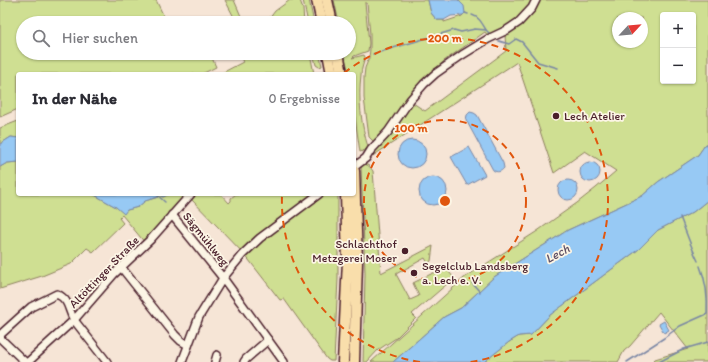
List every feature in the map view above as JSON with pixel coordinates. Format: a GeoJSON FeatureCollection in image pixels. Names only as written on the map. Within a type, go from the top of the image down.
{"type":"FeatureCollection","features":[{"type":"Feature","properties":{"kind":"highway"},"geometry":{"type":"LineString","coordinates":[[317,0],[320,16]]}},
{"type":"Feature","properties":{"kind":"highway"},"geometry":{"type":"LineString","coordinates":[[327,0],[330,16]]}},
{"type":"Feature","properties":{"kind":"highway"},"geometry":{"type":"LineString","coordinates":[[329,60],[332,72]]}},
{"type":"Feature","properties":{"kind":"highway"},"geometry":{"type":"LineString","coordinates":[[339,60],[342,72]]}},
{"type":"Feature","properties":{"kind":"highway"},"geometry":{"type":"LineString","coordinates":[[346,196],[350,347],[354,362]]}},
{"type":"Feature","properties":{"kind":"highway"},"geometry":{"type":"LineString","coordinates":[[343,362],[350,347],[357,262],[355,196]]}},
{"type":"Feature","properties":{"kind":"street"},"geometry":{"type":"LineString","coordinates":[[356,166],[366,158],[388,132],[410,100],[424,84],[462,54],[519,22],[532,8],[536,0]]}},
{"type":"Feature","properties":{"kind":"street","name":"Altöttinger Straße"},"geometry":{"type":"LineString","coordinates":[[28,362],[74,320],[114,274],[151,238],[189,196]]}},
{"type":"Feature","properties":{"kind":"street"},"geometry":{"type":"LineString","coordinates":[[182,362],[199,317],[223,278],[242,255],[260,238],[316,196]]}},
{"type":"Feature","properties":{"kind":"street","name":"Sägmühlweg"},"geometry":{"type":"LineString","coordinates":[[172,215],[223,278],[284,362]]}},
{"type":"Feature","properties":{"kind":"street"},"geometry":{"type":"LineString","coordinates":[[121,267],[181,342],[188,345]]}},
{"type":"Feature","properties":{"kind":"street"},"geometry":{"type":"LineString","coordinates":[[25,362],[1,339],[0,335],[31,307],[57,294],[61,295],[69,305],[71,315],[74,320],[107,362]]}},
{"type":"Feature","properties":{"kind":"street"},"geometry":{"type":"LineString","coordinates":[[244,362],[268,340]]}},
{"type":"Feature","properties":{"kind":"green space"},"geometry":{"type":"Polygon","coordinates":[[[0,0],[156,0],[164,16],[16,16],[16,60],[213,60],[216,67],[206,72],[16,72],[16,110],[0,117],[0,0]]]}},
{"type":"Feature","properties":{"kind":"green space"},"geometry":{"type":"Polygon","coordinates":[[[225,0],[234,0],[241,16],[233,16],[225,0]]]}},
{"type":"Feature","properties":{"kind":"green space"},"geometry":{"type":"Polygon","coordinates":[[[290,0],[300,0],[304,16],[271,16],[275,11],[290,0]]]}},
{"type":"Feature","properties":{"kind":"green space"},"geometry":{"type":"Polygon","coordinates":[[[303,0],[309,0],[312,16],[306,16],[303,0]]]}},
{"type":"Feature","properties":{"kind":"green space"},"geometry":{"type":"Polygon","coordinates":[[[334,0],[428,0],[431,13],[437,20],[444,20],[444,22],[462,16],[465,13],[458,0],[533,0],[516,21],[503,30],[488,36],[485,32],[444,61],[422,82],[374,142],[369,137],[364,98],[365,68],[369,58],[370,49],[367,3],[365,3],[369,43],[368,51],[356,55],[356,16],[337,16],[334,0]]]}},
{"type":"Feature","properties":{"kind":"green space"},"geometry":{"type":"Polygon","coordinates":[[[539,0],[708,0],[708,143],[698,155],[658,182],[642,196],[568,230],[494,277],[461,308],[444,317],[393,362],[371,362],[464,278],[536,232],[577,203],[616,171],[585,151],[554,173],[517,62],[371,157],[413,103],[425,111],[506,51],[505,35],[520,26],[535,9],[539,0]]]}},
{"type":"Feature","properties":{"kind":"green space"},"geometry":{"type":"Polygon","coordinates":[[[364,55],[365,57],[360,84],[360,102],[368,147],[360,152],[356,125],[356,72],[349,72],[346,60],[356,60],[356,57],[364,55]]]}},
{"type":"Feature","properties":{"kind":"green space"},"geometry":{"type":"Polygon","coordinates":[[[242,60],[311,60],[314,72],[224,72],[243,62],[242,60]]]}},
{"type":"Feature","properties":{"kind":"green space"},"geometry":{"type":"Polygon","coordinates":[[[315,60],[321,60],[322,66],[319,67],[316,65],[315,60]]]}},
{"type":"Feature","properties":{"kind":"green space"},"geometry":{"type":"Polygon","coordinates":[[[16,122],[16,138],[11,137],[0,144],[0,128],[16,122]]]}},
{"type":"Feature","properties":{"kind":"green space"},"geometry":{"type":"Polygon","coordinates":[[[16,162],[16,196],[97,196],[124,213],[127,210],[138,207],[145,201],[158,196],[186,196],[146,244],[122,215],[119,218],[123,223],[93,252],[87,248],[71,264],[42,276],[0,289],[0,167],[7,163],[16,162]]]}},
{"type":"Feature","properties":{"kind":"green space"},"geometry":{"type":"Polygon","coordinates":[[[365,164],[373,171],[381,273],[433,246],[431,261],[428,263],[425,258],[396,274],[410,300],[419,296],[413,283],[433,273],[440,272],[445,267],[454,278],[412,314],[416,318],[396,338],[378,350],[367,362],[363,362],[365,273],[361,166],[365,164]]]}},
{"type":"Feature","properties":{"kind":"green space"},"geometry":{"type":"Polygon","coordinates":[[[194,196],[223,196],[229,203],[234,196],[338,196],[338,279],[334,361],[327,359],[284,299],[280,300],[245,255],[191,199],[194,196]]]}},
{"type":"Feature","properties":{"kind":"green space"},"geometry":{"type":"Polygon","coordinates":[[[708,200],[708,362],[652,362],[655,359],[688,349],[659,312],[624,351],[618,362],[484,362],[519,336],[531,335],[550,315],[639,249],[658,230],[693,212],[708,200]]]}},
{"type":"Feature","properties":{"kind":"water"},"geometry":{"type":"Polygon","coordinates":[[[428,0],[458,0],[464,6],[465,13],[463,15],[451,16],[444,20],[437,20],[431,13],[428,0]]]}},
{"type":"Feature","properties":{"kind":"water"},"geometry":{"type":"Polygon","coordinates":[[[470,112],[477,115],[503,163],[504,168],[500,171],[496,172],[493,170],[466,120],[467,115],[470,112]]]}},
{"type":"Feature","properties":{"kind":"water"},"geometry":{"type":"Polygon","coordinates":[[[11,137],[16,138],[16,162],[7,163],[0,167],[0,144],[11,137]]]}},
{"type":"Feature","properties":{"kind":"water"},"geometry":{"type":"Polygon","coordinates":[[[412,140],[418,141],[422,144],[425,148],[425,160],[422,164],[418,167],[412,168],[406,167],[402,164],[399,160],[398,154],[399,148],[402,144],[406,141],[412,140]]]}},
{"type":"Feature","properties":{"kind":"water","name":"Lech"},"geometry":{"type":"Polygon","coordinates":[[[708,143],[708,200],[693,212],[658,230],[639,249],[550,315],[531,335],[519,336],[484,362],[393,362],[444,317],[461,308],[494,277],[568,230],[642,196],[658,182],[698,155],[708,143]]]}},
{"type":"Feature","properties":{"kind":"water"},"geometry":{"type":"Polygon","coordinates":[[[469,147],[485,175],[467,185],[451,157],[469,147]]]}},
{"type":"Feature","properties":{"kind":"water"},"geometry":{"type":"Polygon","coordinates":[[[586,162],[594,162],[600,168],[600,176],[594,182],[586,182],[580,176],[580,168],[586,162]]]}},
{"type":"Feature","properties":{"kind":"water"},"geometry":{"type":"Polygon","coordinates":[[[433,177],[439,178],[443,181],[446,185],[446,197],[443,201],[439,204],[433,205],[427,204],[423,201],[420,197],[419,191],[420,185],[423,181],[427,178],[433,177]]]}},
{"type":"Feature","properties":{"kind":"water"},"geometry":{"type":"Polygon","coordinates":[[[564,180],[572,180],[578,186],[578,194],[572,200],[564,200],[558,194],[558,186],[564,180]]]}},
{"type":"Feature","properties":{"kind":"water"},"geometry":{"type":"Polygon","coordinates":[[[97,196],[159,196],[145,201],[138,207],[127,210],[124,214],[116,207],[97,196]]]}},
{"type":"Feature","properties":{"kind":"water"},"geometry":{"type":"Polygon","coordinates":[[[664,321],[669,330],[664,333],[659,324],[664,321]]]}},
{"type":"Feature","properties":{"kind":"waterway"},"geometry":{"type":"LineString","coordinates":[[472,15],[482,23],[486,30]]}},
{"type":"Feature","properties":{"kind":"waterway"},"geometry":{"type":"LineString","coordinates":[[373,54],[454,30],[461,32],[475,29],[486,30],[490,34]]}},
{"type":"Feature","properties":{"kind":"waterway"},"geometry":{"type":"LineString","coordinates":[[499,41],[509,44],[516,39],[522,42],[538,62],[558,68]]}},
{"type":"Feature","properties":{"kind":"waterway"},"geometry":{"type":"LineString","coordinates":[[158,196],[165,202]]}},
{"type":"Feature","properties":{"kind":"waterway"},"geometry":{"type":"LineString","coordinates":[[680,217],[698,261]]}},
{"type":"Feature","properties":{"kind":"waterway"},"geometry":{"type":"LineString","coordinates":[[627,362],[680,326],[707,314],[706,289],[700,266]]}},
{"type":"Feature","properties":{"kind":"waterway"},"geometry":{"type":"LineString","coordinates":[[472,283],[480,292]]}},
{"type":"Feature","properties":{"kind":"waterway"},"geometry":{"type":"LineString","coordinates":[[659,362],[684,349],[708,342]]}},
{"type":"Feature","properties":{"kind":"place","name":"Lech Atelier"},"geometry":{"type":"Point","coordinates":[556,116]}},
{"type":"Feature","properties":{"kind":"place","name":"Schlachthof Metzgerei Moser"},"geometry":{"type":"Point","coordinates":[405,251]}},
{"type":"Feature","properties":{"kind":"place","name":"Segelclub Landsberg a. Lech e. V."},"geometry":{"type":"Point","coordinates":[414,273]}}]}
